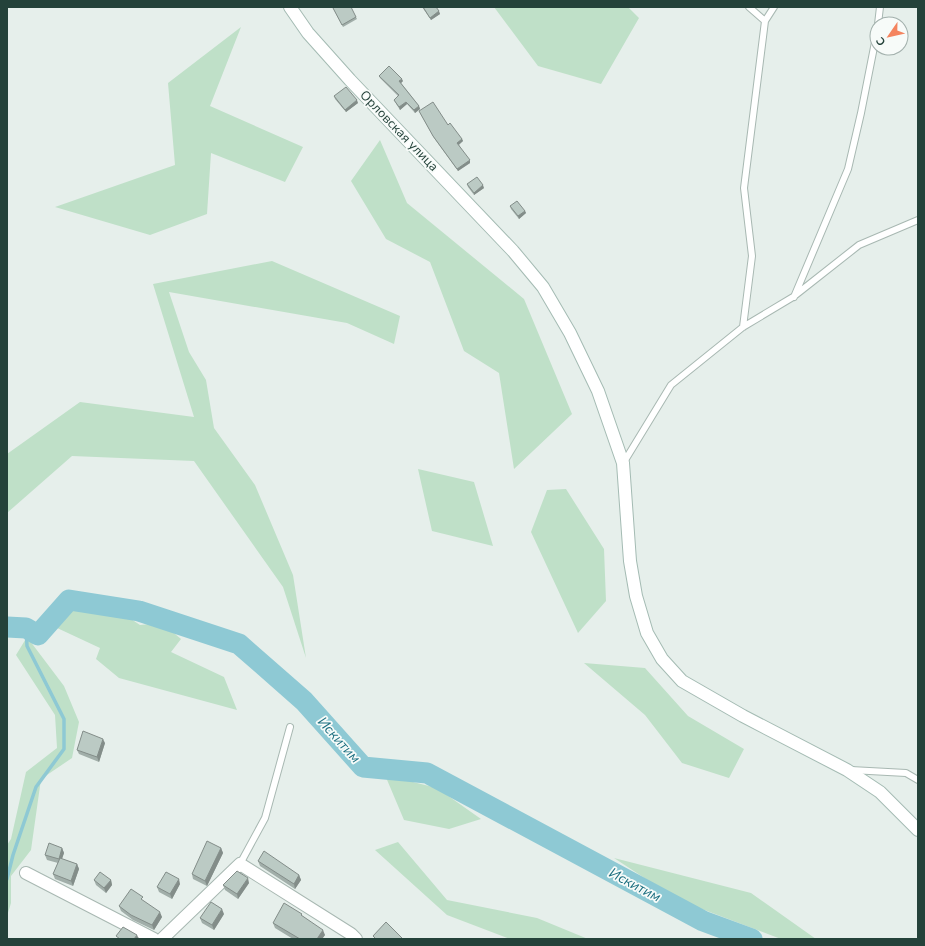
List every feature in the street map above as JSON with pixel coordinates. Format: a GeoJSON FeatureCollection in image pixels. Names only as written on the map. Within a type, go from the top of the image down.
{"type":"FeatureCollection","features":[{"type":"Feature","properties":{"kind":"main road","name":"Орловская улица"},"geometry":{"type":"LineString","coordinates":[[290,7],[308,33],[350,80],[513,251],[543,287],[570,333],[598,391],[623,464],[630,561],[636,596],[647,633],[662,659],[682,681],[743,716],[847,770],[880,792],[918,830]]}},
{"type":"Feature","properties":{"kind":"main road"},"geometry":{"type":"LineString","coordinates":[[162,939],[240,864],[351,934],[356,939]]}},
{"type":"Feature","properties":{"kind":"main road"},"geometry":{"type":"LineString","coordinates":[[26,873],[154,939]]}},
{"type":"Feature","properties":{"kind":"lane"},"geometry":{"type":"LineString","coordinates":[[748,7],[765,21]]}},
{"type":"Feature","properties":{"kind":"lane"},"geometry":{"type":"LineString","coordinates":[[743,327],[752,256],[744,188],[765,21],[774,7]]}},
{"type":"Feature","properties":{"kind":"lane"},"geometry":{"type":"LineString","coordinates":[[793,297],[848,168],[872,56]]}},
{"type":"Feature","properties":{"kind":"lane"},"geometry":{"type":"LineString","coordinates":[[623,464],[671,385],[743,327],[793,297],[859,245],[918,220]]}},
{"type":"Feature","properties":{"kind":"lane"},"geometry":{"type":"LineString","coordinates":[[240,864],[265,818],[290,727]]}},
{"type":"Feature","properties":{"kind":"lane"},"geometry":{"type":"LineString","coordinates":[[847,770],[906,773],[918,780]]}},
{"type":"Feature","properties":{"kind":"green space"},"geometry":{"type":"Polygon","coordinates":[[[494,7],[628,7],[639,18],[601,84],[538,66],[494,7]]]}},
{"type":"Feature","properties":{"kind":"green space"},"geometry":{"type":"Polygon","coordinates":[[[241,27],[210,106],[303,147],[285,182],[211,153],[207,214],[150,235],[55,207],[175,165],[168,83],[241,27]]]}},
{"type":"Feature","properties":{"kind":"green space"},"geometry":{"type":"Polygon","coordinates":[[[380,140],[407,203],[524,299],[572,414],[514,469],[499,373],[464,351],[430,262],[386,239],[351,181],[380,140]]]}},
{"type":"Feature","properties":{"kind":"green space"},"geometry":{"type":"Polygon","coordinates":[[[272,261],[400,316],[394,344],[347,323],[169,292],[189,352],[206,380],[214,428],[255,485],[293,575],[306,658],[283,587],[194,461],[72,456],[7,513],[7,454],[80,402],[194,417],[153,284],[272,261]]]}},
{"type":"Feature","properties":{"kind":"green space"},"geometry":{"type":"Polygon","coordinates":[[[418,469],[474,482],[493,546],[432,531],[418,469]]]}},
{"type":"Feature","properties":{"kind":"green space"},"geometry":{"type":"Polygon","coordinates":[[[566,489],[604,549],[606,601],[578,633],[531,532],[547,490],[566,489]]]}},
{"type":"Feature","properties":{"kind":"green space"},"geometry":{"type":"Polygon","coordinates":[[[73,608],[122,613],[140,625],[162,623],[181,639],[171,652],[224,677],[237,710],[119,678],[96,659],[100,648],[55,627],[73,608]]]}},
{"type":"Feature","properties":{"kind":"green space"},"geometry":{"type":"Polygon","coordinates":[[[27,637],[64,686],[79,722],[72,758],[41,779],[31,850],[11,876],[11,903],[7,916],[7,845],[11,839],[26,772],[57,748],[55,715],[16,655],[27,637]]]}},
{"type":"Feature","properties":{"kind":"green space"},"geometry":{"type":"Polygon","coordinates":[[[584,663],[645,668],[688,716],[744,749],[729,778],[682,763],[645,715],[584,663]]]}},
{"type":"Feature","properties":{"kind":"green space"},"geometry":{"type":"Polygon","coordinates":[[[385,775],[437,788],[481,819],[449,829],[404,820],[385,775]]]}},
{"type":"Feature","properties":{"kind":"green space"},"geometry":{"type":"Polygon","coordinates":[[[398,842],[447,900],[537,918],[588,939],[510,939],[447,915],[375,850],[398,842]]]}},
{"type":"Feature","properties":{"kind":"green space"},"geometry":{"type":"Polygon","coordinates":[[[614,858],[751,893],[816,939],[781,939],[678,900],[614,858]]]}},
{"type":"Feature","properties":{"kind":"building"},"geometry":{"type":"Polygon","coordinates":[[[351,7],[356,17],[342,25],[333,8],[351,7]]]}},
{"type":"Feature","properties":{"kind":"building"},"geometry":{"type":"Polygon","coordinates":[[[423,7],[436,7],[439,11],[430,18],[423,7]]]}},
{"type":"Feature","properties":{"kind":"building"},"geometry":{"type":"Polygon","coordinates":[[[389,66],[402,79],[399,81],[419,106],[414,110],[406,102],[399,107],[394,100],[399,95],[379,76],[389,66]]]}},
{"type":"Feature","properties":{"kind":"building"},"geometry":{"type":"Polygon","coordinates":[[[346,87],[357,100],[345,110],[334,96],[346,87]]]}},
{"type":"Feature","properties":{"kind":"building"},"geometry":{"type":"Polygon","coordinates":[[[433,102],[448,125],[450,123],[462,139],[457,143],[470,160],[457,169],[433,136],[419,111],[433,102]]]}},
{"type":"Feature","properties":{"kind":"building"},"geometry":{"type":"Polygon","coordinates":[[[477,177],[483,185],[474,193],[467,184],[477,177]]]}},
{"type":"Feature","properties":{"kind":"building"},"geometry":{"type":"Polygon","coordinates":[[[517,201],[525,211],[518,216],[510,206],[517,201]]]}},
{"type":"Feature","properties":{"kind":"building"},"geometry":{"type":"Polygon","coordinates":[[[83,731],[103,739],[97,757],[77,750],[83,731]]]}},
{"type":"Feature","properties":{"kind":"building"},"geometry":{"type":"Polygon","coordinates":[[[207,841],[221,848],[205,881],[192,874],[207,841]]]}},
{"type":"Feature","properties":{"kind":"building"},"geometry":{"type":"Polygon","coordinates":[[[49,843],[62,848],[59,859],[45,855],[49,843]]]}},
{"type":"Feature","properties":{"kind":"building"},"geometry":{"type":"Polygon","coordinates":[[[264,851],[299,875],[294,884],[258,861],[264,851]]]}},
{"type":"Feature","properties":{"kind":"building"},"geometry":{"type":"Polygon","coordinates":[[[60,858],[77,864],[71,881],[53,874],[60,858]]]}},
{"type":"Feature","properties":{"kind":"building"},"geometry":{"type":"Polygon","coordinates":[[[237,871],[248,878],[237,894],[223,885],[237,871]]]}},
{"type":"Feature","properties":{"kind":"building"},"geometry":{"type":"Polygon","coordinates":[[[100,872],[111,880],[104,888],[94,880],[100,872]]]}},
{"type":"Feature","properties":{"kind":"building"},"geometry":{"type":"Polygon","coordinates":[[[166,872],[179,879],[170,894],[157,887],[166,872]]]}},
{"type":"Feature","properties":{"kind":"building"},"geometry":{"type":"Polygon","coordinates":[[[131,889],[143,897],[141,899],[160,912],[152,925],[131,915],[119,906],[131,889]]]}},
{"type":"Feature","properties":{"kind":"building"},"geometry":{"type":"Polygon","coordinates":[[[211,902],[222,909],[212,925],[200,918],[211,902]]]}},
{"type":"Feature","properties":{"kind":"building"},"geometry":{"type":"Polygon","coordinates":[[[284,903],[302,914],[301,915],[323,930],[317,939],[300,939],[273,923],[284,903]]]}},
{"type":"Feature","properties":{"kind":"building"},"geometry":{"type":"Polygon","coordinates":[[[386,922],[403,939],[376,939],[373,936],[386,922]]]}},
{"type":"Feature","properties":{"kind":"building"},"geometry":{"type":"Polygon","coordinates":[[[123,927],[137,935],[134,939],[120,939],[116,936],[123,927]]]}},
{"type":"Feature","properties":{"kind":"waterway","name":"Искитим"},"geometry":{"type":"LineString","coordinates":[[7,627],[26,628],[38,635],[69,600],[139,611],[239,644],[304,701],[363,767],[427,773],[703,921],[752,939]]}},
{"type":"Feature","properties":{"kind":"waterway"},"geometry":{"type":"LineString","coordinates":[[7,879],[13,855],[36,787],[64,749],[64,719],[27,646],[26,628]]}}]}
